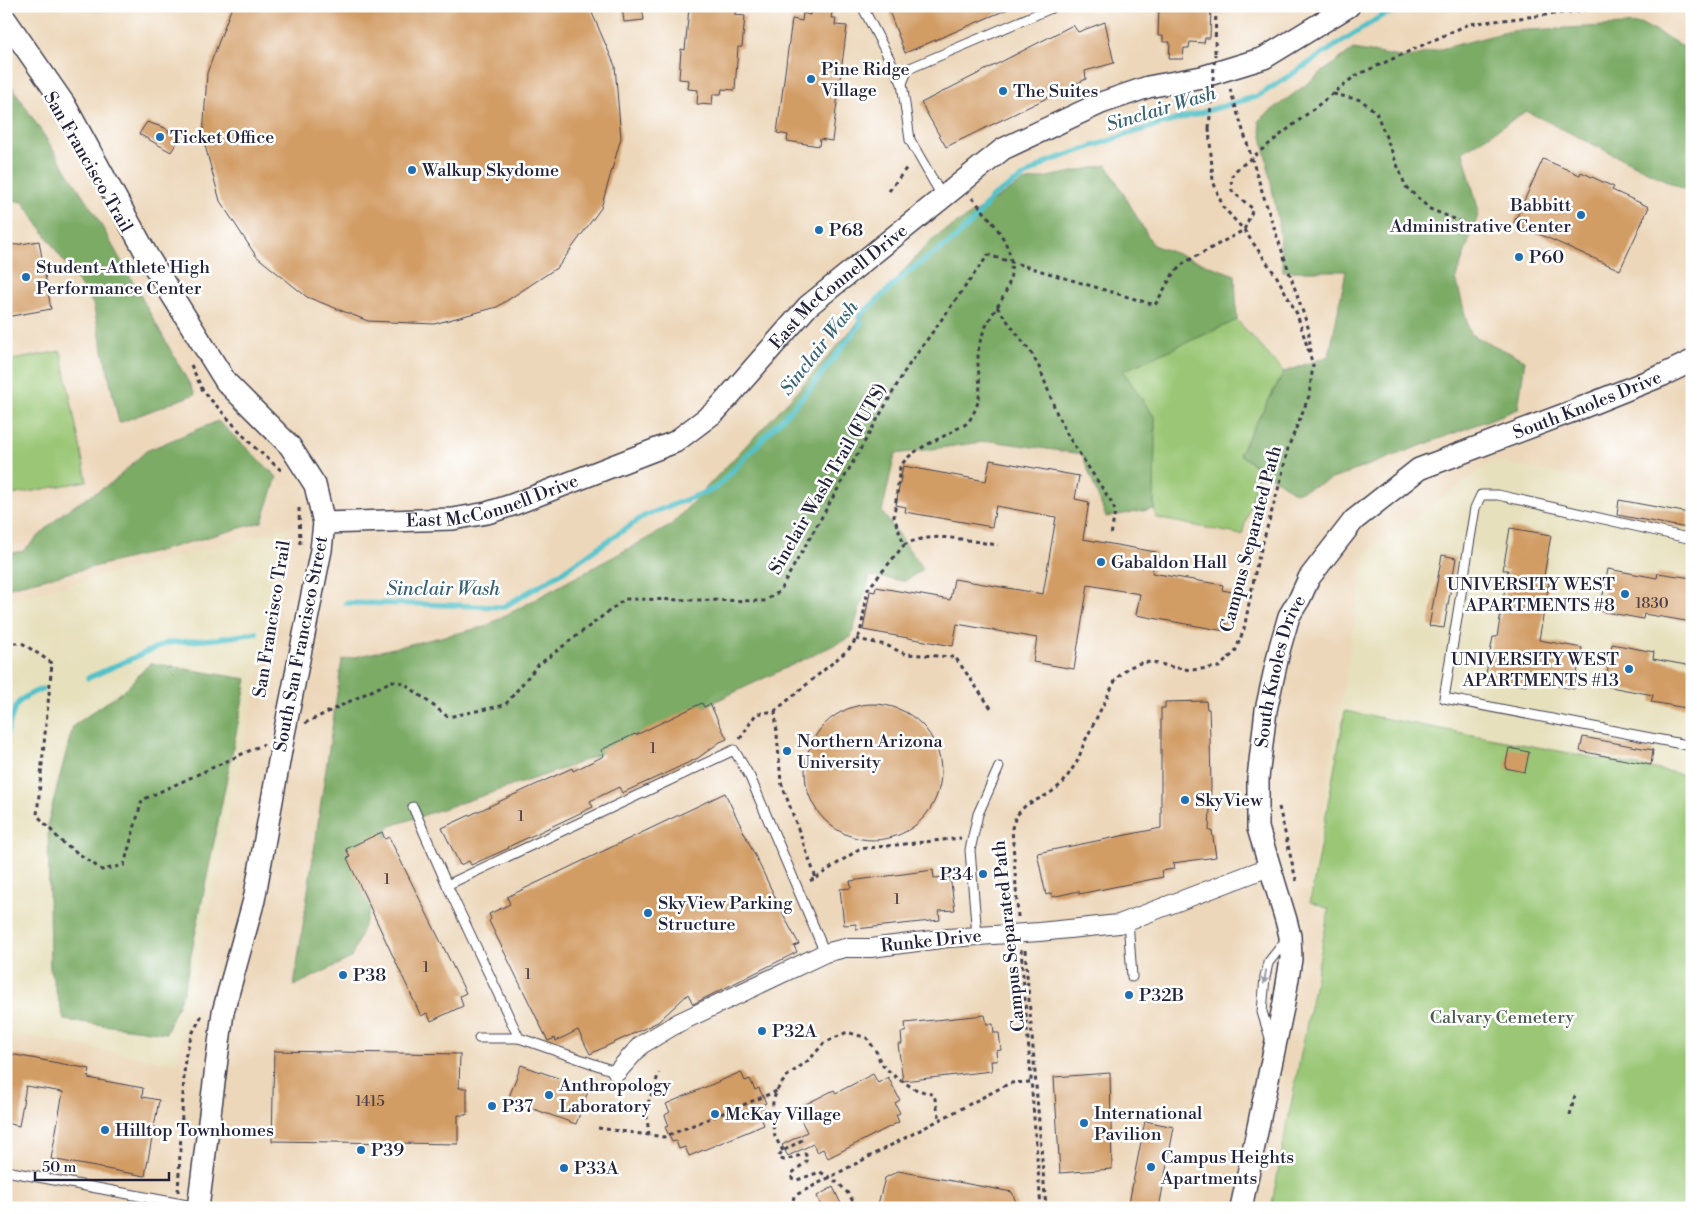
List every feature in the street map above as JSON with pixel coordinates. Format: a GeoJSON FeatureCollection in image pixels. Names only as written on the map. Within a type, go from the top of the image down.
{"type":"FeatureCollection","features":[{"type":"Feature","properties":{"kind":"street","name":"East McConnell Drive"},"geometry":{"type":"LineString","coordinates":[[324,523],[453,519],[487,513],[675,442],[716,411],[808,306],[1003,148],[1101,103],[1148,87],[1202,77],[1264,58],[1349,6]]}},
{"type":"Feature","properties":{"kind":"street","name":"South San Francisco Street"},"geometry":{"type":"LineString","coordinates":[[6,20],[65,105],[147,255],[226,382],[290,446],[316,484],[324,523],[321,550],[275,739],[254,900],[223,1012],[199,1207]]}},
{"type":"Feature","properties":{"kind":"street","name":"South Knoles Drive"},"geometry":{"type":"LineString","coordinates":[[1241,1208],[1291,959],[1290,936],[1279,893],[1269,867],[1258,828],[1258,778],[1266,710],[1280,647],[1289,616],[1300,598],[1308,578],[1354,520],[1419,469],[1576,410],[1692,361]]}},
{"type":"Feature","properties":{"kind":"street","name":"Runke Drive"},"geometry":{"type":"LineString","coordinates":[[617,1072],[641,1045],[678,1022],[825,953],[845,948],[871,948],[977,936],[1119,924],[1269,867]]}},
{"type":"Feature","properties":{"kind":"lane"},"geometry":{"type":"LineString","coordinates":[[862,6],[902,83],[910,140],[942,196]]}},
{"type":"Feature","properties":{"kind":"lane"},"geometry":{"type":"LineString","coordinates":[[902,83],[908,69],[1056,6]]}},
{"type":"Feature","properties":{"kind":"lane"},"geometry":{"type":"LineString","coordinates":[[1692,539],[1498,494],[1481,494],[1475,508],[1444,698],[1692,746]]}},
{"type":"Feature","properties":{"kind":"lane"},"geometry":{"type":"LineString","coordinates":[[447,884],[734,750],[750,777],[825,953]]}},
{"type":"Feature","properties":{"kind":"lane"},"geometry":{"type":"LineString","coordinates":[[977,936],[970,850],[978,814],[999,767]]}},
{"type":"Feature","properties":{"kind":"lane"},"geometry":{"type":"LineString","coordinates":[[413,807],[519,1038]]}},
{"type":"Feature","properties":{"kind":"lane"},"geometry":{"type":"LineString","coordinates":[[1128,920],[1132,978]]}},
{"type":"Feature","properties":{"kind":"lane"},"geometry":{"type":"LineString","coordinates":[[479,1038],[519,1038],[617,1072]]}},
{"type":"Feature","properties":{"kind":"lane"},"geometry":{"type":"LineString","coordinates":[[6,1171],[199,1207]]}},
{"type":"Feature","properties":{"kind":"lane"},"geometry":{"type":"LineString","coordinates":[[150,1208],[152,1198]]}},
{"type":"Feature","properties":{"kind":"path","name":"Campus Separated Path"},"geometry":{"type":"LineString","coordinates":[[1216,6],[1215,54],[1209,128],[1213,180],[1223,207],[1244,230],[1277,277],[1296,314],[1313,365]]}},
{"type":"Feature","properties":{"kind":"path"},"geometry":{"type":"LineString","coordinates":[[1244,230],[1253,209],[1232,191],[1231,178],[1235,171],[1355,76],[1469,24],[1622,6]]}},
{"type":"Feature","properties":{"kind":"path","name":"Campus Separated Path"},"geometry":{"type":"LineString","coordinates":[[1046,1208],[1026,951],[1020,932],[1017,912],[1012,828],[1016,816],[1026,805],[1049,794],[1063,783],[1078,760],[1084,743],[1116,679],[1128,668],[1140,663],[1153,662],[1191,670],[1219,667],[1234,652],[1244,630],[1259,556],[1282,479],[1288,448],[1310,396],[1313,365],[1308,327],[1251,159],[1229,85]]}},
{"type":"Feature","properties":{"kind":"path"},"geometry":{"type":"LineString","coordinates":[[1333,94],[1361,100],[1376,112],[1406,186],[1430,209],[1484,231]]}},
{"type":"Feature","properties":{"kind":"path"},"geometry":{"type":"LineString","coordinates":[[889,191],[908,166]]}},
{"type":"Feature","properties":{"kind":"path"},"geometry":{"type":"LineString","coordinates":[[904,545],[894,517],[900,467],[904,460],[931,442],[968,422],[980,400],[979,348],[984,332],[1009,282],[1009,252],[999,228],[968,194]]}},
{"type":"Feature","properties":{"kind":"path","name":"Sinclair Wash Trail (FUTS)"},"geometry":{"type":"LineString","coordinates":[[6,643],[22,643],[52,664],[37,815],[62,842],[102,870],[124,865],[142,800],[275,739],[392,681],[404,683],[448,717],[505,705],[536,666],[625,599],[764,601],[779,592],[906,369],[988,255],[1155,305],[1173,274],[1184,263],[1244,230]]}},
{"type":"Feature","properties":{"kind":"path"},"geometry":{"type":"LineString","coordinates":[[997,307],[1032,354],[1068,436],[1112,503],[1115,511],[1111,536]]}},
{"type":"Feature","properties":{"kind":"path"},"geometry":{"type":"LineString","coordinates":[[187,358],[203,391],[253,446],[284,473]]}},
{"type":"Feature","properties":{"kind":"path","name":"San Francisco Trail"},"geometry":{"type":"LineString","coordinates":[[299,505],[301,522],[299,556]]}},
{"type":"Feature","properties":{"kind":"path"},"geometry":{"type":"LineString","coordinates":[[734,750],[756,714],[775,711],[849,649],[860,634],[868,589],[904,545],[923,537],[935,536],[998,545]]}},
{"type":"Feature","properties":{"kind":"path"},"geometry":{"type":"LineString","coordinates":[[856,639],[886,645],[905,654],[955,657],[993,711]]}},
{"type":"Feature","properties":{"kind":"path"},"geometry":{"type":"LineString","coordinates":[[775,711],[781,782],[816,878]]}},
{"type":"Feature","properties":{"kind":"path"},"geometry":{"type":"LineString","coordinates":[[264,753],[275,739]]}},
{"type":"Feature","properties":{"kind":"path"},"geometry":{"type":"LineString","coordinates":[[1278,806],[1297,885]]}},
{"type":"Feature","properties":{"kind":"path"},"geometry":{"type":"LineString","coordinates":[[797,886],[816,878],[859,849],[973,836]]}},
{"type":"Feature","properties":{"kind":"path"},"geometry":{"type":"LineString","coordinates":[[1020,932],[1041,1208]]}},
{"type":"Feature","properties":{"kind":"path"},"geometry":{"type":"LineString","coordinates":[[178,1203],[186,1057],[192,1034],[205,1006]]}},
{"type":"Feature","properties":{"kind":"path"},"geometry":{"type":"LineString","coordinates":[[783,1151],[775,1137],[772,1120],[773,1101],[777,1090],[787,1076],[809,1060],[824,1043],[847,1032],[867,1038],[877,1053],[880,1064],[898,1079],[915,1089],[934,1095],[940,1120]]}},
{"type":"Feature","properties":{"kind":"path"},"geometry":{"type":"LineString","coordinates":[[648,1135],[646,1109],[659,1073]]}},
{"type":"Feature","properties":{"kind":"path"},"geometry":{"type":"LineString","coordinates":[[792,1208],[794,1196],[829,1177],[1010,1084],[1031,1082]]}},
{"type":"Feature","properties":{"kind":"path"},"geometry":{"type":"LineString","coordinates":[[598,1128],[664,1137],[777,1090]]}},
{"type":"Feature","properties":{"kind":"path"},"geometry":{"type":"LineString","coordinates":[[1570,1115],[1575,1095]]}},
{"type":"Feature","properties":{"kind":"path"},"geometry":{"type":"LineString","coordinates":[[802,1140],[779,1155],[784,1160],[801,1154],[805,1154],[808,1158],[791,1174],[792,1178],[797,1180],[820,1172],[848,1192],[856,1208]]}},
{"type":"Feature","properties":{"kind":"shaded area","name":"Northern Arizona University"},"geometry":{"type":"Polygon","coordinates":[[[6,6],[1692,6],[1692,500],[1492,461],[1366,554],[1307,901],[1326,912],[1269,1208],[6,1208],[6,1032],[177,1064],[289,527],[6,601],[6,6]]]}},
{"type":"Feature","properties":{"kind":"green space"},"geometry":{"type":"Polygon","coordinates":[[[1642,24],[1692,51],[1692,191],[1687,191],[1526,111],[1463,152],[1479,212],[1456,278],[1470,334],[1525,360],[1518,409],[1295,493],[1239,454],[1284,372],[1329,356],[1346,271],[1283,271],[1278,220],[1259,120],[1353,49],[1406,58],[1510,31],[1642,24]]]}},
{"type":"Feature","properties":{"kind":"green space"},"geometry":{"type":"Polygon","coordinates":[[[6,77],[95,214],[195,394],[119,423],[93,304],[23,202],[6,199],[6,77]]]}},
{"type":"Feature","properties":{"kind":"green space"},"geometry":{"type":"Polygon","coordinates":[[[1107,165],[1153,245],[1235,275],[1237,320],[1123,371],[1155,418],[1154,509],[1106,517],[1082,454],[991,441],[895,454],[882,512],[923,569],[905,581],[870,576],[851,637],[640,737],[566,768],[388,827],[379,888],[351,958],[294,986],[342,660],[484,627],[670,526],[792,397],[932,239],[1023,182],[1107,165]]]}},
{"type":"Feature","properties":{"kind":"green space"},"geometry":{"type":"Polygon","coordinates":[[[1237,320],[1284,372],[1239,454],[1260,469],[1242,535],[1156,518],[1154,509],[1155,418],[1122,371],[1237,320]]]}},
{"type":"Feature","properties":{"kind":"green space"},"geometry":{"type":"Polygon","coordinates":[[[61,351],[87,481],[6,496],[6,361],[61,351]]]}},
{"type":"Feature","properties":{"kind":"green space"},"geometry":{"type":"Polygon","coordinates":[[[218,421],[277,477],[262,522],[155,552],[6,588],[6,554],[23,551],[64,512],[113,482],[146,451],[218,421]]]}},
{"type":"Feature","properties":{"kind":"green space"},"geometry":{"type":"Polygon","coordinates":[[[150,663],[247,679],[184,990],[166,1033],[64,1020],[50,969],[48,822],[73,726],[127,688],[150,663]]]}},
{"type":"Feature","properties":{"kind":"green space","name":"Calvary Cemetery"},"geometry":{"type":"Polygon","coordinates":[[[1345,711],[1692,776],[1692,1208],[1271,1208],[1329,909],[1310,902],[1345,711]]]}},
{"type":"Feature","properties":{"kind":"building","name":"Walkup Skydome"},"geometry":{"type":"Polygon","coordinates":[[[234,6],[589,6],[615,66],[621,138],[601,208],[558,267],[497,307],[434,324],[368,321],[307,297],[256,256],[220,201],[203,138],[207,73],[234,6]]]}},
{"type":"Feature","properties":{"kind":"building"},"geometry":{"type":"Polygon","coordinates":[[[622,6],[642,6],[644,20],[624,22],[622,6]]]}},
{"type":"Feature","properties":{"kind":"building"},"geometry":{"type":"Polygon","coordinates":[[[703,6],[736,6],[735,15],[745,16],[742,47],[738,47],[735,90],[722,89],[721,94],[713,94],[712,105],[697,104],[698,90],[688,89],[689,80],[679,79],[681,49],[685,50],[689,8],[703,9],[703,6]]]}},
{"type":"Feature","properties":{"kind":"building","name":"Pine Ridge Village"},"geometry":{"type":"Polygon","coordinates":[[[812,6],[833,6],[831,18],[836,18],[835,25],[847,26],[832,141],[820,139],[819,146],[787,141],[788,135],[777,133],[792,19],[802,21],[803,13],[810,15],[812,6]]]}},
{"type":"Feature","properties":{"kind":"building"},"geometry":{"type":"Polygon","coordinates":[[[887,6],[1015,6],[905,53],[887,6]]]}},
{"type":"Feature","properties":{"kind":"building"},"geometry":{"type":"Polygon","coordinates":[[[1159,6],[1211,6],[1210,38],[1205,38],[1204,43],[1190,42],[1189,48],[1184,48],[1183,59],[1169,59],[1170,42],[1163,42],[1163,36],[1158,36],[1159,6]]]}},
{"type":"Feature","properties":{"kind":"building","name":"The Suites"},"geometry":{"type":"Polygon","coordinates":[[[1105,22],[1114,63],[1085,71],[1086,79],[946,147],[921,103],[1073,25],[1078,32],[1105,22]]]}},
{"type":"Feature","properties":{"kind":"building","name":"Ticket Office"},"geometry":{"type":"Polygon","coordinates":[[[147,122],[165,128],[178,141],[171,152],[139,134],[147,122]]]}},
{"type":"Feature","properties":{"kind":"building","name":"Babbitt Administrative Center"},"geometry":{"type":"Polygon","coordinates":[[[1543,159],[1580,175],[1581,172],[1614,187],[1612,190],[1649,207],[1620,270],[1514,223],[1543,159]]]}},
{"type":"Feature","properties":{"kind":"building","name":"Student-Athlete High Performance Center"},"geometry":{"type":"Polygon","coordinates":[[[6,241],[15,245],[39,241],[51,309],[6,317],[6,241]]]}},
{"type":"Feature","properties":{"kind":"building","name":"Gabaldon Hall"},"geometry":{"type":"Polygon","coordinates":[[[990,460],[1079,476],[1075,499],[1089,502],[1083,539],[1156,552],[1152,573],[1223,585],[1222,590],[1232,592],[1225,631],[1136,615],[1140,594],[1088,585],[1074,669],[1033,662],[1037,638],[957,624],[953,646],[863,630],[870,591],[875,592],[876,587],[950,600],[954,579],[1043,594],[1056,517],[996,506],[992,527],[905,512],[906,507],[896,505],[903,466],[986,481],[990,460]]]}},
{"type":"Feature","properties":{"kind":"building"},"geometry":{"type":"Polygon","coordinates":[[[1619,500],[1689,513],[1687,528],[1617,515],[1619,500]]]}},
{"type":"Feature","properties":{"kind":"building"},"geometry":{"type":"Polygon","coordinates":[[[1510,528],[1551,535],[1543,582],[1549,582],[1539,640],[1582,648],[1574,689],[1527,680],[1526,686],[1485,679],[1493,637],[1497,637],[1508,570],[1503,570],[1510,528]]]}},
{"type":"Feature","properties":{"kind":"building"},"geometry":{"type":"Polygon","coordinates":[[[1442,555],[1456,558],[1444,628],[1429,626],[1442,555]]]}},
{"type":"Feature","properties":{"kind":"building"},"geometry":{"type":"Polygon","coordinates":[[[1608,569],[1657,578],[1658,573],[1692,578],[1692,622],[1644,614],[1643,619],[1600,611],[1608,569]]]}},
{"type":"Feature","properties":{"kind":"building"},"geometry":{"type":"Polygon","coordinates":[[[1612,644],[1654,652],[1653,659],[1692,666],[1692,709],[1651,702],[1653,695],[1605,686],[1612,644]]]}},
{"type":"Feature","properties":{"kind":"building","name":"SkyView"},"geometry":{"type":"Polygon","coordinates":[[[1206,701],[1207,709],[1209,709],[1210,737],[1211,787],[1209,831],[1212,831],[1216,857],[1173,863],[1174,869],[1161,871],[1163,877],[1079,894],[1079,891],[1052,897],[1052,893],[1046,895],[1037,853],[1161,828],[1161,708],[1165,708],[1165,702],[1206,701]]]}},
{"type":"Feature","properties":{"kind":"building"},"geometry":{"type":"Polygon","coordinates":[[[702,703],[704,707],[710,704],[727,739],[698,758],[664,774],[622,793],[619,787],[590,801],[593,807],[509,848],[471,865],[469,861],[460,865],[442,828],[572,768],[573,771],[604,756],[601,750],[702,703]]]}},
{"type":"Feature","properties":{"kind":"building"},"geometry":{"type":"Polygon","coordinates":[[[873,704],[899,709],[921,724],[936,746],[941,772],[936,798],[921,820],[899,835],[873,840],[847,835],[825,820],[810,798],[805,772],[810,746],[825,724],[847,709],[873,704]]]}},
{"type":"Feature","properties":{"kind":"building"},"geometry":{"type":"Polygon","coordinates":[[[1583,737],[1653,750],[1651,765],[1580,751],[1583,737]]]}},
{"type":"Feature","properties":{"kind":"building"},"geometry":{"type":"Polygon","coordinates":[[[1509,748],[1529,752],[1525,772],[1505,768],[1509,748]]]}},
{"type":"Feature","properties":{"kind":"building","name":"SkyView Parking Structure"},"geometry":{"type":"Polygon","coordinates":[[[725,793],[799,944],[794,946],[797,952],[693,1004],[688,994],[658,1022],[590,1054],[578,1030],[556,1041],[555,1038],[548,1041],[489,921],[491,919],[489,914],[510,904],[507,897],[725,793]]]}},
{"type":"Feature","properties":{"kind":"building"},"geometry":{"type":"Polygon","coordinates":[[[382,832],[385,839],[389,837],[466,993],[460,996],[463,1006],[431,1021],[427,1013],[421,1016],[347,858],[350,857],[346,849],[382,832]]]}},
{"type":"Feature","properties":{"kind":"building"},"geometry":{"type":"Polygon","coordinates":[[[933,870],[934,878],[950,877],[955,910],[939,911],[940,920],[856,929],[856,924],[844,925],[840,889],[851,888],[850,881],[933,870]]]}},
{"type":"Feature","properties":{"kind":"building"},"geometry":{"type":"Polygon","coordinates":[[[985,1015],[987,1024],[993,1024],[994,1033],[999,1033],[1001,1050],[996,1051],[997,1061],[991,1061],[992,1071],[903,1081],[898,1044],[902,1044],[901,1032],[906,1032],[905,1023],[985,1015]]]}},
{"type":"Feature","properties":{"kind":"building"},"geometry":{"type":"Polygon","coordinates":[[[274,1051],[460,1054],[459,1088],[467,1088],[467,1115],[458,1115],[458,1144],[272,1141],[274,1051]]]}},
{"type":"Feature","properties":{"kind":"building","name":"Hilltop Townhomes"},"geometry":{"type":"Polygon","coordinates":[[[10,1054],[90,1069],[88,1078],[143,1088],[142,1097],[159,1100],[145,1176],[51,1159],[63,1092],[26,1086],[19,1126],[6,1123],[6,1064],[8,1065],[10,1054]]]}},
{"type":"Feature","properties":{"kind":"building","name":"Anthropology Laboratory"},"geometry":{"type":"Polygon","coordinates":[[[521,1065],[589,1089],[576,1124],[508,1100],[521,1065]]]}},
{"type":"Feature","properties":{"kind":"building","name":"McKay Village"},"geometry":{"type":"Polygon","coordinates":[[[741,1072],[745,1081],[750,1079],[755,1090],[759,1088],[766,1103],[762,1105],[765,1113],[760,1115],[764,1125],[689,1156],[685,1147],[679,1149],[676,1141],[672,1142],[665,1127],[669,1126],[665,1115],[670,1112],[666,1104],[741,1072]]]}},
{"type":"Feature","properties":{"kind":"building","name":"International Pavilion"},"geometry":{"type":"Polygon","coordinates":[[[1110,1073],[1112,1169],[1060,1173],[1054,1077],[1110,1073]]]}},
{"type":"Feature","properties":{"kind":"building","name":"McKay Village"},"geometry":{"type":"Polygon","coordinates":[[[873,1074],[878,1083],[888,1077],[900,1100],[895,1103],[900,1113],[896,1115],[899,1122],[828,1158],[823,1149],[817,1152],[813,1144],[788,1156],[782,1145],[807,1132],[801,1120],[807,1117],[802,1106],[834,1090],[836,1093],[873,1074]]]}},
{"type":"Feature","properties":{"kind":"building","name":"Campus Heights Apartments"},"geometry":{"type":"Polygon","coordinates":[[[1145,1121],[1174,1127],[1159,1208],[1128,1208],[1145,1121]]]}},
{"type":"Feature","properties":{"kind":"building"},"geometry":{"type":"Polygon","coordinates":[[[898,1171],[1012,1192],[1018,1208],[877,1208],[885,1178],[898,1171]]]}},
{"type":"Feature","properties":{"kind":"building"},"geometry":{"type":"Polygon","coordinates":[[[833,1187],[843,1208],[822,1208],[817,1196],[833,1187]]]}},
{"type":"Feature","properties":{"kind":"waterway","name":"Sinclair Wash"},"geometry":{"type":"LineString","coordinates":[[346,603],[503,607],[558,575],[644,516],[716,488],[809,390],[861,323],[859,317],[908,272],[952,241],[976,218],[992,197],[1047,162],[1134,132],[1258,96],[1383,15],[1414,6]]}},
{"type":"Feature","properties":{"kind":"waterway","name":"Sinclair Wash"},"geometry":{"type":"LineString","coordinates":[[88,678],[167,643],[217,639],[256,633]]}},
{"type":"Feature","properties":{"kind":"waterway","name":"Sinclair Wash"},"geometry":{"type":"LineString","coordinates":[[6,735],[16,706],[25,697],[42,689]]}},
{"type":"Feature","properties":{"kind":"place","name":"Pine Ridge Village"},"geometry":{"type":"Point","coordinates":[811,79]}},
{"type":"Feature","properties":{"kind":"place","name":"The Suites"},"geometry":{"type":"Point","coordinates":[1003,91]}},
{"type":"Feature","properties":{"kind":"place","name":"Ticket Office"},"geometry":{"type":"Point","coordinates":[160,137]}},
{"type":"Feature","properties":{"kind":"place","name":"Walkup Skydome"},"geometry":{"type":"Point","coordinates":[412,170]}},
{"type":"Feature","properties":{"kind":"place","name":"Babbitt Administrative Center"},"geometry":{"type":"Point","coordinates":[1581,215]}},
{"type":"Feature","properties":{"kind":"place","name":"P68"},"geometry":{"type":"Point","coordinates":[819,230]}},
{"type":"Feature","properties":{"kind":"place","name":"P60"},"geometry":{"type":"Point","coordinates":[1519,257]}},
{"type":"Feature","properties":{"kind":"place","name":"Student-Athlete High Performance Center"},"geometry":{"type":"Point","coordinates":[26,277]}},
{"type":"Feature","properties":{"kind":"place","name":"Gabaldon Hall"},"geometry":{"type":"Point","coordinates":[1101,562]}},
{"type":"Feature","properties":{"kind":"place","name":"UNIVERSITY WEST APARTMENTS #8"},"geometry":{"type":"Point","coordinates":[1625,594]}},
{"type":"Feature","properties":{"kind":"place","name":"UNIVERSITY WEST APARTMENTS #13"},"geometry":{"type":"Point","coordinates":[1629,669]}},
{"type":"Feature","properties":{"kind":"place","name":"Northern Arizona University"},"geometry":{"type":"Point","coordinates":[787,751]}},
{"type":"Feature","properties":{"kind":"place","name":"SkyView"},"geometry":{"type":"Point","coordinates":[1185,800]}},
{"type":"Feature","properties":{"kind":"place","name":"P34"},"geometry":{"type":"Point","coordinates":[983,874]}},
{"type":"Feature","properties":{"kind":"place","name":"SkyView Parking Structure"},"geometry":{"type":"Point","coordinates":[648,913]}},
{"type":"Feature","properties":{"kind":"place","name":"P38"},"geometry":{"type":"Point","coordinates":[343,975]}},
{"type":"Feature","properties":{"kind":"place","name":"P32B"},"geometry":{"type":"Point","coordinates":[1129,995]}},
{"type":"Feature","properties":{"kind":"place","name":"P32A"},"geometry":{"type":"Point","coordinates":[762,1031]}},
{"type":"Feature","properties":{"kind":"place","name":"Anthropology Laboratory"},"geometry":{"type":"Point","coordinates":[549,1095]}},
{"type":"Feature","properties":{"kind":"place","name":"P37"},"geometry":{"type":"Point","coordinates":[492,1106]}},
{"type":"Feature","properties":{"kind":"place","name":"McKay Village"},"geometry":{"type":"Point","coordinates":[715,1114]}},
{"type":"Feature","properties":{"kind":"place","name":"International Pavilion"},"geometry":{"type":"Point","coordinates":[1084,1123]}},
{"type":"Feature","properties":{"kind":"place","name":"Hilltop Townhomes"},"geometry":{"type":"Point","coordinates":[105,1130]}},
{"type":"Feature","properties":{"kind":"place","name":"P39"},"geometry":{"type":"Point","coordinates":[361,1150]}},
{"type":"Feature","properties":{"kind":"place","name":"Campus Heights Apartments"},"geometry":{"type":"Point","coordinates":[1151,1167]}},
{"type":"Feature","properties":{"kind":"place","name":"P33A"},"geometry":{"type":"Point","coordinates":[564,1168]}}]}
